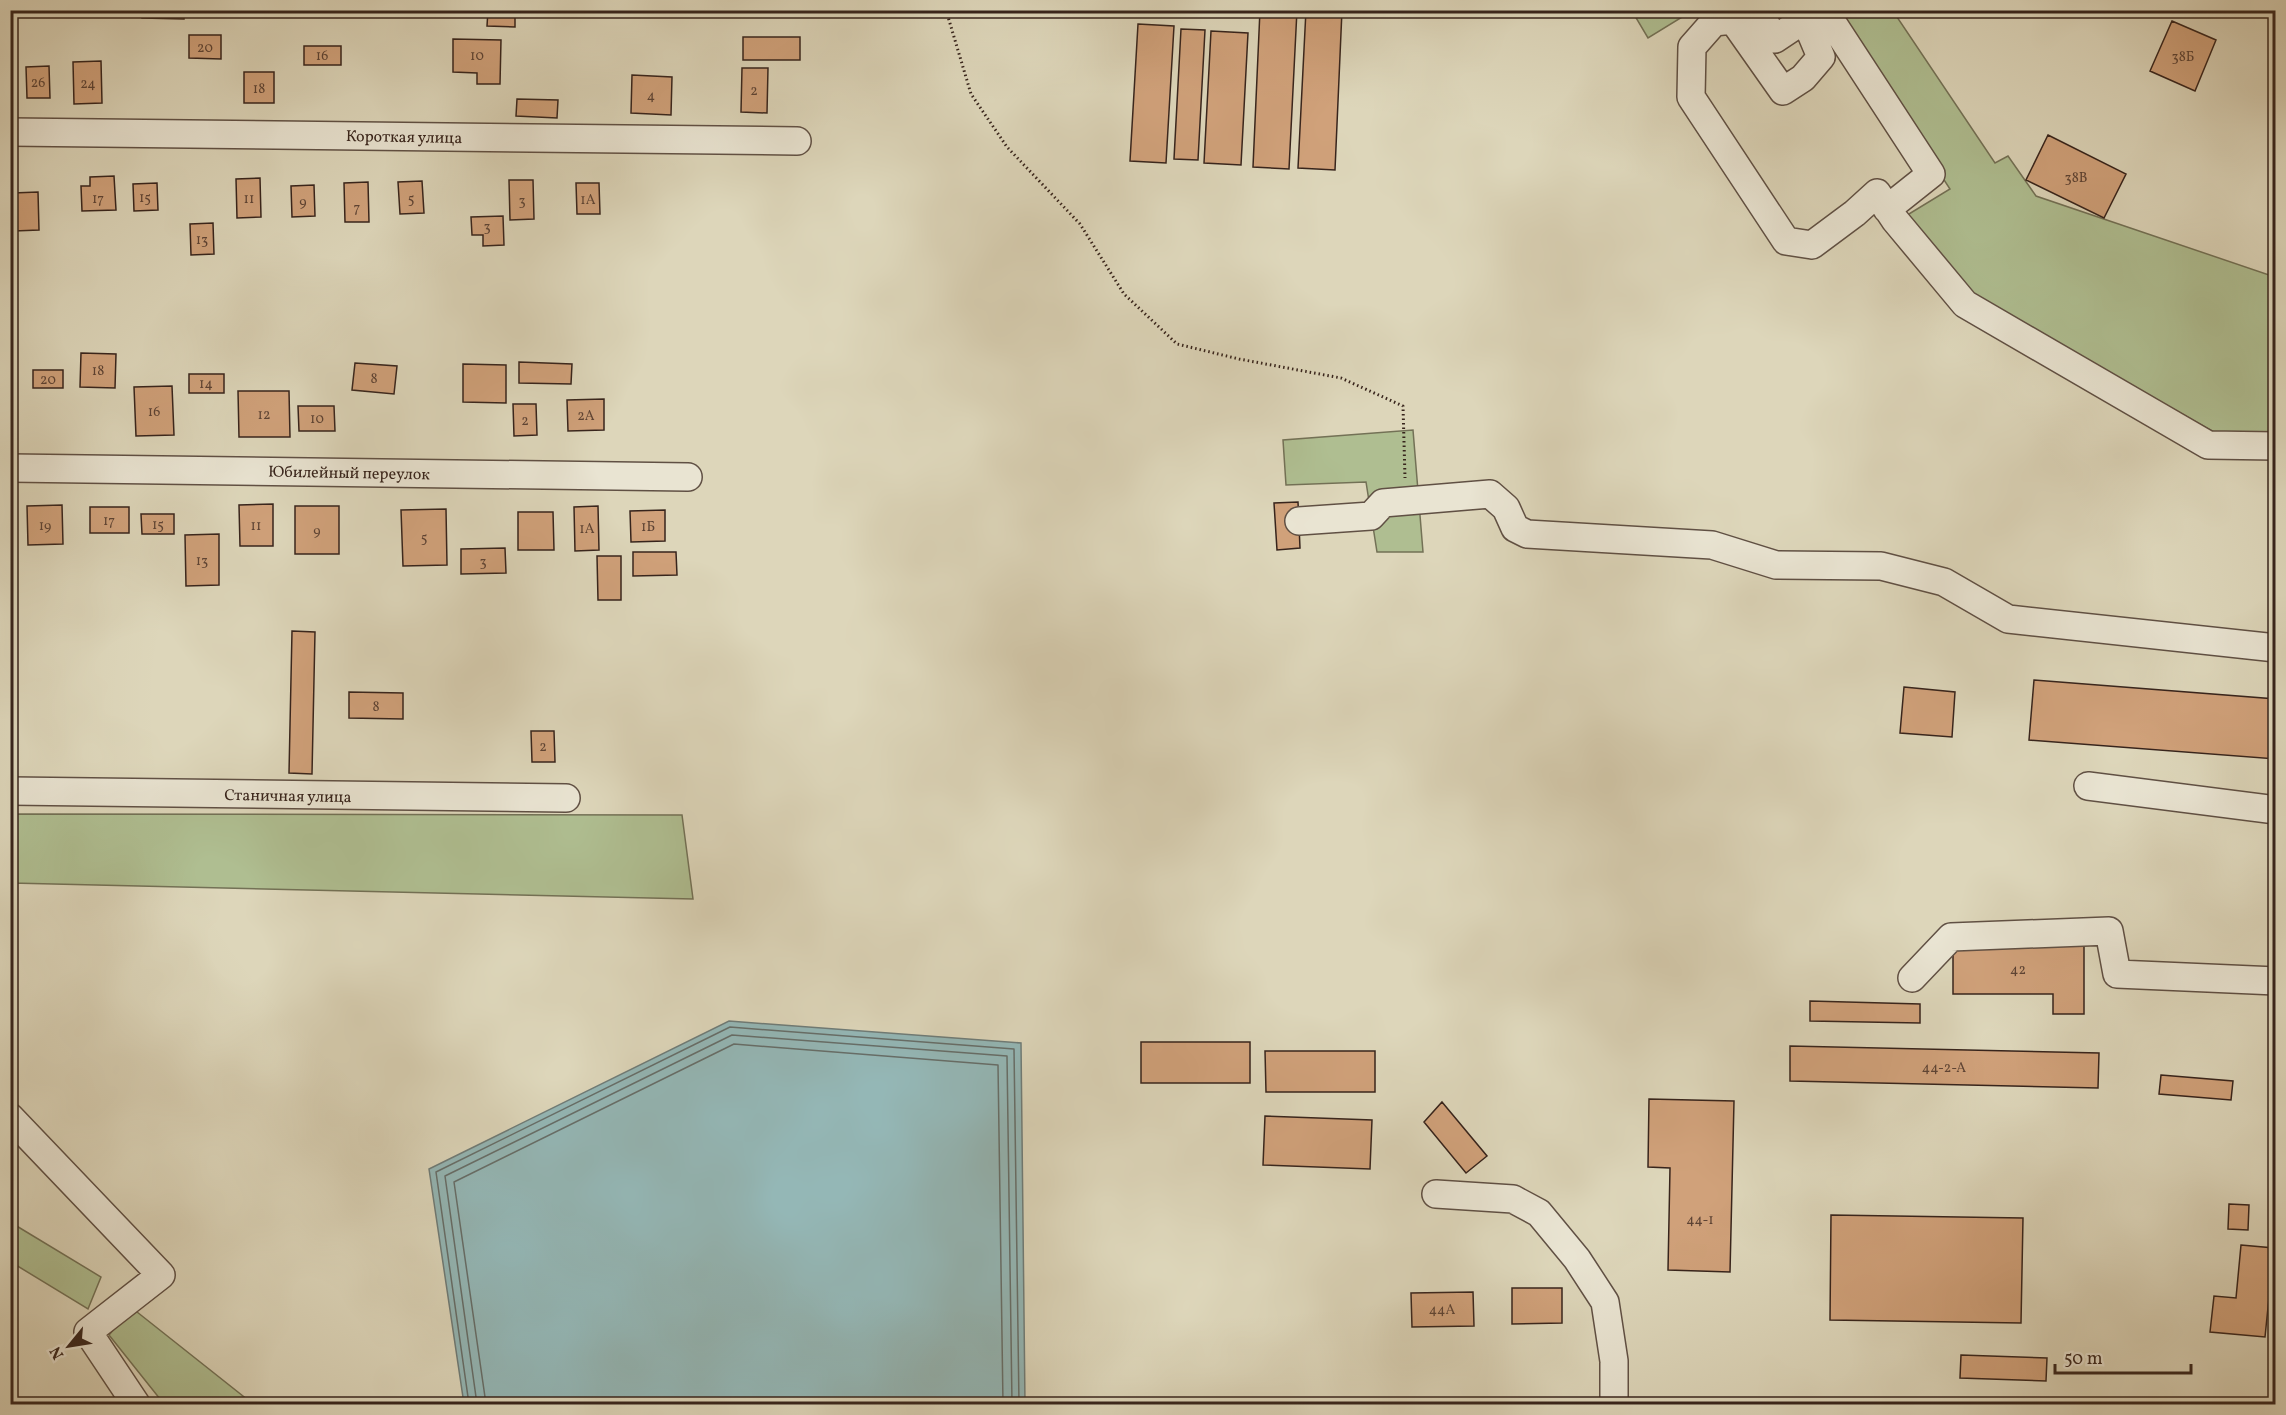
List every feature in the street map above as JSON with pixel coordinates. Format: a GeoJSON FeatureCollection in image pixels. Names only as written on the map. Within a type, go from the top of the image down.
{"type":"FeatureCollection","features":[{"type":"Feature","properties":{"kind":"street"},"geometry":{"type":"LineString","coordinates":[[1757,10],[1775,39],[1805,19],[1821,57],[1803,78],[1783,91],[1733,20],[1714,22],[1692,46],[1691,97],[1786,241],[1812,245],[1855,213],[1877,193],[1887,209],[1965,304],[2208,445],[2276,446]]}},
{"type":"Feature","properties":{"kind":"street"},"geometry":{"type":"LineString","coordinates":[[1824,10],[1931,174],[1887,209]]}},
{"type":"Feature","properties":{"kind":"street","name":"Короткая улица"},"geometry":{"type":"LineString","coordinates":[[10,132],[797,141]]}},
{"type":"Feature","properties":{"kind":"street","name":"Юбилейный переулок"},"geometry":{"type":"LineString","coordinates":[[10,468],[688,477]]}},
{"type":"Feature","properties":{"kind":"street"},"geometry":{"type":"LineString","coordinates":[[1299,521],[1371,516],[1383,502],[1490,494],[1506,508],[1515,528],[1527,534],[1712,545],[1776,565],[1881,566],[1944,582],[2008,619],[2276,648]]}},
{"type":"Feature","properties":{"kind":"street"},"geometry":{"type":"LineString","coordinates":[[2088,786],[2276,810]]}},
{"type":"Feature","properties":{"kind":"street","name":"Станичная улица"},"geometry":{"type":"LineString","coordinates":[[10,791],[566,798]]}},
{"type":"Feature","properties":{"kind":"street"},"geometry":{"type":"LineString","coordinates":[[1912,978],[1951,937],[2109,931],[2117,974],[2276,981]]}},
{"type":"Feature","properties":{"kind":"street"},"geometry":{"type":"LineString","coordinates":[[10,1117],[161,1275],[88,1332],[135,1404]]}},
{"type":"Feature","properties":{"kind":"street"},"geometry":{"type":"LineString","coordinates":[[1436,1194],[1513,1199],[1539,1213],[1577,1259],[1605,1302],[1614,1361],[1614,1404]]}},
{"type":"Feature","properties":{"kind":"path"},"geometry":{"type":"LineString","coordinates":[[946,10],[971,94],[1007,147],[1080,224],[1124,294],[1177,344],[1239,359],[1341,378],[1403,406],[1406,501]]}},
{"type":"Feature","properties":{"kind":"green space"},"geometry":{"type":"Polygon","coordinates":[[[1632,11],[1692,11],[1648,38],[1632,11]]]}},
{"type":"Feature","properties":{"kind":"green space"},"geometry":{"type":"Polygon","coordinates":[[[1834,11],[1893,11],[1995,163],[2008,156],[2036,196],[2275,277],[2275,433],[2214,432],[1970,295],[1904,217],[1950,189],[1834,11]]]}},
{"type":"Feature","properties":{"kind":"green space"},"geometry":{"type":"Polygon","coordinates":[[[1413,430],[1423,552],[1377,552],[1366,482],[1286,485],[1283,440],[1413,430]]]}},
{"type":"Feature","properties":{"kind":"green space"},"geometry":{"type":"Polygon","coordinates":[[[11,814],[682,815],[693,899],[11,883],[11,814]]]}},
{"type":"Feature","properties":{"kind":"green space"},"geometry":{"type":"Polygon","coordinates":[[[10,1222],[101,1277],[88,1309],[11,1262],[10,1222]]]}},
{"type":"Feature","properties":{"kind":"green space"},"geometry":{"type":"Polygon","coordinates":[[[132,1308],[253,1404],[164,1404],[109,1335],[132,1308]]]}},
{"type":"Feature","properties":{"kind":"water"},"geometry":{"type":"Polygon","coordinates":[[[729,1021],[1021,1043],[1025,1404],[464,1404],[429,1169],[729,1021]]]}},
{"type":"Feature","properties":{"kind":"building"},"geometry":{"type":"Polygon","coordinates":[[[142,10],[184,10],[184,19],[142,18],[142,10]]]}},
{"type":"Feature","properties":{"kind":"building"},"geometry":{"type":"Polygon","coordinates":[[[488,10],[515,10],[515,27],[487,26],[488,10]]]}},
{"type":"Feature","properties":{"kind":"building"},"geometry":{"type":"Polygon","coordinates":[[[1260,10],[1297,10],[1289,169],[1253,167],[1260,10]]]}},
{"type":"Feature","properties":{"kind":"building"},"geometry":{"type":"Polygon","coordinates":[[[1306,10],[1342,10],[1335,170],[1298,168],[1306,10]]]}},
{"type":"Feature","properties":{"kind":"building"},"geometry":{"type":"Polygon","coordinates":[[[2172,21],[2216,40],[2195,91],[2150,71],[2172,21]]]}},
{"type":"Feature","properties":{"kind":"building"},"geometry":{"type":"Polygon","coordinates":[[[1138,24],[1174,26],[1166,163],[1130,161],[1138,24]]]}},
{"type":"Feature","properties":{"kind":"building"},"geometry":{"type":"Polygon","coordinates":[[[1181,29],[1205,30],[1198,160],[1174,159],[1181,29]]]}},
{"type":"Feature","properties":{"kind":"building"},"geometry":{"type":"Polygon","coordinates":[[[1211,31],[1248,33],[1241,165],[1204,163],[1211,31]]]}},
{"type":"Feature","properties":{"kind":"building"},"geometry":{"type":"Polygon","coordinates":[[[189,35],[221,35],[221,59],[189,58],[189,35]]]}},
{"type":"Feature","properties":{"kind":"building"},"geometry":{"type":"Polygon","coordinates":[[[743,37],[800,37],[800,60],[743,60],[743,37]]]}},
{"type":"Feature","properties":{"kind":"building"},"geometry":{"type":"Polygon","coordinates":[[[453,39],[501,40],[500,84],[477,84],[477,73],[453,72],[453,39]]]}},
{"type":"Feature","properties":{"kind":"building"},"geometry":{"type":"Polygon","coordinates":[[[304,46],[341,46],[341,65],[304,65],[304,46]]]}},
{"type":"Feature","properties":{"kind":"building"},"geometry":{"type":"Polygon","coordinates":[[[101,61],[102,103],[74,104],[73,62],[101,61]]]}},
{"type":"Feature","properties":{"kind":"building"},"geometry":{"type":"Polygon","coordinates":[[[49,66],[50,98],[27,98],[26,67],[49,66]]]}},
{"type":"Feature","properties":{"kind":"building"},"geometry":{"type":"Polygon","coordinates":[[[742,68],[768,68],[767,113],[741,112],[742,68]]]}},
{"type":"Feature","properties":{"kind":"building"},"geometry":{"type":"Polygon","coordinates":[[[244,72],[274,72],[274,103],[244,103],[244,72]]]}},
{"type":"Feature","properties":{"kind":"building"},"geometry":{"type":"Polygon","coordinates":[[[632,75],[672,77],[671,115],[631,113],[632,75]]]}},
{"type":"Feature","properties":{"kind":"building"},"geometry":{"type":"Polygon","coordinates":[[[517,99],[558,100],[557,118],[516,116],[517,99]]]}},
{"type":"Feature","properties":{"kind":"building"},"geometry":{"type":"Polygon","coordinates":[[[2048,135],[2126,174],[2104,218],[2026,180],[2048,135]]]}},
{"type":"Feature","properties":{"kind":"building"},"geometry":{"type":"Polygon","coordinates":[[[114,176],[116,210],[82,211],[81,186],[90,186],[90,177],[114,176]]]}},
{"type":"Feature","properties":{"kind":"building"},"geometry":{"type":"Polygon","coordinates":[[[260,178],[261,217],[237,218],[236,179],[260,178]]]}},
{"type":"Feature","properties":{"kind":"building"},"geometry":{"type":"Polygon","coordinates":[[[509,180],[533,180],[534,219],[510,220],[509,180]]]}},
{"type":"Feature","properties":{"kind":"building"},"geometry":{"type":"Polygon","coordinates":[[[422,181],[424,213],[400,214],[398,182],[422,181]]]}},
{"type":"Feature","properties":{"kind":"building"},"geometry":{"type":"Polygon","coordinates":[[[368,182],[369,222],[345,222],[344,183],[368,182]]]}},
{"type":"Feature","properties":{"kind":"building"},"geometry":{"type":"Polygon","coordinates":[[[157,183],[158,210],[134,211],[133,184],[157,183]]]}},
{"type":"Feature","properties":{"kind":"building"},"geometry":{"type":"Polygon","coordinates":[[[576,183],[599,183],[600,214],[577,214],[576,183]]]}},
{"type":"Feature","properties":{"kind":"building"},"geometry":{"type":"Polygon","coordinates":[[[314,185],[315,216],[292,217],[291,186],[314,185]]]}},
{"type":"Feature","properties":{"kind":"building"},"geometry":{"type":"Polygon","coordinates":[[[38,192],[39,230],[14,231],[13,193],[38,192]]]}},
{"type":"Feature","properties":{"kind":"building"},"geometry":{"type":"Polygon","coordinates":[[[503,216],[504,245],[483,246],[483,235],[472,235],[471,217],[503,216]]]}},
{"type":"Feature","properties":{"kind":"building"},"geometry":{"type":"Polygon","coordinates":[[[213,223],[214,254],[191,255],[190,224],[213,223]]]}},
{"type":"Feature","properties":{"kind":"building"},"geometry":{"type":"Polygon","coordinates":[[[81,353],[116,354],[115,388],[80,387],[81,353]]]}},
{"type":"Feature","properties":{"kind":"building"},"geometry":{"type":"Polygon","coordinates":[[[519,362],[572,364],[571,384],[519,383],[519,362]]]}},
{"type":"Feature","properties":{"kind":"building"},"geometry":{"type":"Polygon","coordinates":[[[355,363],[397,366],[394,394],[352,390],[355,363]]]}},
{"type":"Feature","properties":{"kind":"building"},"geometry":{"type":"Polygon","coordinates":[[[463,364],[506,365],[506,403],[463,402],[463,364]]]}},
{"type":"Feature","properties":{"kind":"building"},"geometry":{"type":"Polygon","coordinates":[[[33,370],[63,370],[63,388],[33,388],[33,370]]]}},
{"type":"Feature","properties":{"kind":"building"},"geometry":{"type":"Polygon","coordinates":[[[189,374],[224,374],[224,393],[189,393],[189,374]]]}},
{"type":"Feature","properties":{"kind":"building"},"geometry":{"type":"Polygon","coordinates":[[[172,386],[174,435],[136,436],[134,387],[172,386]]]}},
{"type":"Feature","properties":{"kind":"building"},"geometry":{"type":"Polygon","coordinates":[[[238,391],[289,391],[290,437],[239,437],[238,391]]]}},
{"type":"Feature","properties":{"kind":"building"},"geometry":{"type":"Polygon","coordinates":[[[604,399],[604,430],[568,431],[567,400],[604,399]]]}},
{"type":"Feature","properties":{"kind":"building"},"geometry":{"type":"Polygon","coordinates":[[[513,404],[536,404],[537,435],[514,436],[513,404]]]}},
{"type":"Feature","properties":{"kind":"building"},"geometry":{"type":"Polygon","coordinates":[[[298,406],[334,406],[335,431],[299,431],[298,406]]]}},
{"type":"Feature","properties":{"kind":"building"},"geometry":{"type":"Polygon","coordinates":[[[1298,502],[1300,548],[1277,550],[1274,503],[1298,502]]]}},
{"type":"Feature","properties":{"kind":"building"},"geometry":{"type":"Polygon","coordinates":[[[273,504],[273,546],[240,546],[239,505],[273,504]]]}},
{"type":"Feature","properties":{"kind":"building"},"geometry":{"type":"Polygon","coordinates":[[[62,505],[63,544],[28,545],[27,506],[62,505]]]}},
{"type":"Feature","properties":{"kind":"building"},"geometry":{"type":"Polygon","coordinates":[[[295,506],[339,506],[339,554],[295,554],[295,506]]]}},
{"type":"Feature","properties":{"kind":"building"},"geometry":{"type":"Polygon","coordinates":[[[598,506],[599,550],[575,551],[574,507],[598,506]]]}},
{"type":"Feature","properties":{"kind":"building"},"geometry":{"type":"Polygon","coordinates":[[[90,507],[129,507],[129,533],[90,533],[90,507]]]}},
{"type":"Feature","properties":{"kind":"building"},"geometry":{"type":"Polygon","coordinates":[[[446,509],[447,565],[403,566],[401,510],[446,509]]]}},
{"type":"Feature","properties":{"kind":"building"},"geometry":{"type":"Polygon","coordinates":[[[665,510],[665,541],[631,542],[630,511],[665,510]]]}},
{"type":"Feature","properties":{"kind":"building"},"geometry":{"type":"Polygon","coordinates":[[[518,512],[553,512],[554,550],[518,550],[518,512]]]}},
{"type":"Feature","properties":{"kind":"building"},"geometry":{"type":"Polygon","coordinates":[[[141,514],[174,514],[174,534],[142,534],[141,514]]]}},
{"type":"Feature","properties":{"kind":"building"},"geometry":{"type":"Polygon","coordinates":[[[219,534],[219,585],[186,586],[185,535],[219,534]]]}},
{"type":"Feature","properties":{"kind":"building"},"geometry":{"type":"Polygon","coordinates":[[[505,548],[506,573],[461,574],[461,549],[505,548]]]}},
{"type":"Feature","properties":{"kind":"building"},"geometry":{"type":"Polygon","coordinates":[[[633,552],[676,552],[677,575],[633,576],[633,552]]]}},
{"type":"Feature","properties":{"kind":"building"},"geometry":{"type":"Polygon","coordinates":[[[597,556],[621,556],[621,600],[598,600],[597,556]]]}},
{"type":"Feature","properties":{"kind":"building"},"geometry":{"type":"Polygon","coordinates":[[[292,631],[315,632],[312,774],[289,773],[292,631]]]}},
{"type":"Feature","properties":{"kind":"building"},"geometry":{"type":"Polygon","coordinates":[[[2034,680],[2276,699],[2276,759],[2029,740],[2034,680]]]}},
{"type":"Feature","properties":{"kind":"building"},"geometry":{"type":"Polygon","coordinates":[[[1904,687],[1955,692],[1952,737],[1900,733],[1904,687]]]}},
{"type":"Feature","properties":{"kind":"building"},"geometry":{"type":"Polygon","coordinates":[[[349,692],[403,693],[403,719],[349,718],[349,692]]]}},
{"type":"Feature","properties":{"kind":"building"},"geometry":{"type":"Polygon","coordinates":[[[531,731],[554,731],[555,762],[532,762],[531,731]]]}},
{"type":"Feature","properties":{"kind":"building"},"geometry":{"type":"Polygon","coordinates":[[[2084,934],[2084,1014],[2053,1014],[2053,994],[1953,994],[1953,943],[2084,934]]]}},
{"type":"Feature","properties":{"kind":"building"},"geometry":{"type":"Polygon","coordinates":[[[1810,1001],[1920,1004],[1920,1023],[1810,1021],[1810,1001]]]}},
{"type":"Feature","properties":{"kind":"building"},"geometry":{"type":"Polygon","coordinates":[[[1141,1042],[1250,1042],[1250,1083],[1141,1083],[1141,1042]]]}},
{"type":"Feature","properties":{"kind":"building"},"geometry":{"type":"Polygon","coordinates":[[[1790,1046],[2099,1053],[2098,1088],[1790,1081],[1790,1046]]]}},
{"type":"Feature","properties":{"kind":"building"},"geometry":{"type":"Polygon","coordinates":[[[1265,1051],[1375,1051],[1375,1092],[1266,1092],[1265,1051]]]}},
{"type":"Feature","properties":{"kind":"building"},"geometry":{"type":"Polygon","coordinates":[[[2161,1075],[2233,1081],[2231,1100],[2159,1094],[2161,1075]]]}},
{"type":"Feature","properties":{"kind":"building"},"geometry":{"type":"Polygon","coordinates":[[[1649,1099],[1734,1101],[1730,1272],[1668,1270],[1670,1168],[1648,1167],[1649,1099]]]}},
{"type":"Feature","properties":{"kind":"building"},"geometry":{"type":"Polygon","coordinates":[[[1442,1102],[1487,1156],[1466,1173],[1424,1122],[1442,1102]]]}},
{"type":"Feature","properties":{"kind":"building"},"geometry":{"type":"Polygon","coordinates":[[[1265,1116],[1372,1120],[1370,1169],[1263,1165],[1265,1116]]]}},
{"type":"Feature","properties":{"kind":"building"},"geometry":{"type":"Polygon","coordinates":[[[2229,1204],[2249,1205],[2248,1230],[2228,1229],[2229,1204]]]}},
{"type":"Feature","properties":{"kind":"building"},"geometry":{"type":"Polygon","coordinates":[[[1831,1215],[2023,1218],[2021,1323],[1830,1320],[1831,1215]]]}},
{"type":"Feature","properties":{"kind":"building"},"geometry":{"type":"Polygon","coordinates":[[[2241,1245],[2274,1248],[2265,1337],[2210,1332],[2214,1296],[2236,1298],[2241,1245]]]}},
{"type":"Feature","properties":{"kind":"building"},"geometry":{"type":"Polygon","coordinates":[[[1512,1288],[1562,1288],[1562,1323],[1512,1324],[1512,1288]]]}},
{"type":"Feature","properties":{"kind":"building"},"geometry":{"type":"Polygon","coordinates":[[[1473,1292],[1474,1326],[1412,1327],[1411,1293],[1473,1292]]]}},
{"type":"Feature","properties":{"kind":"building"},"geometry":{"type":"Polygon","coordinates":[[[1961,1355],[2047,1358],[2046,1381],[1960,1378],[1961,1355]]]}}]}
